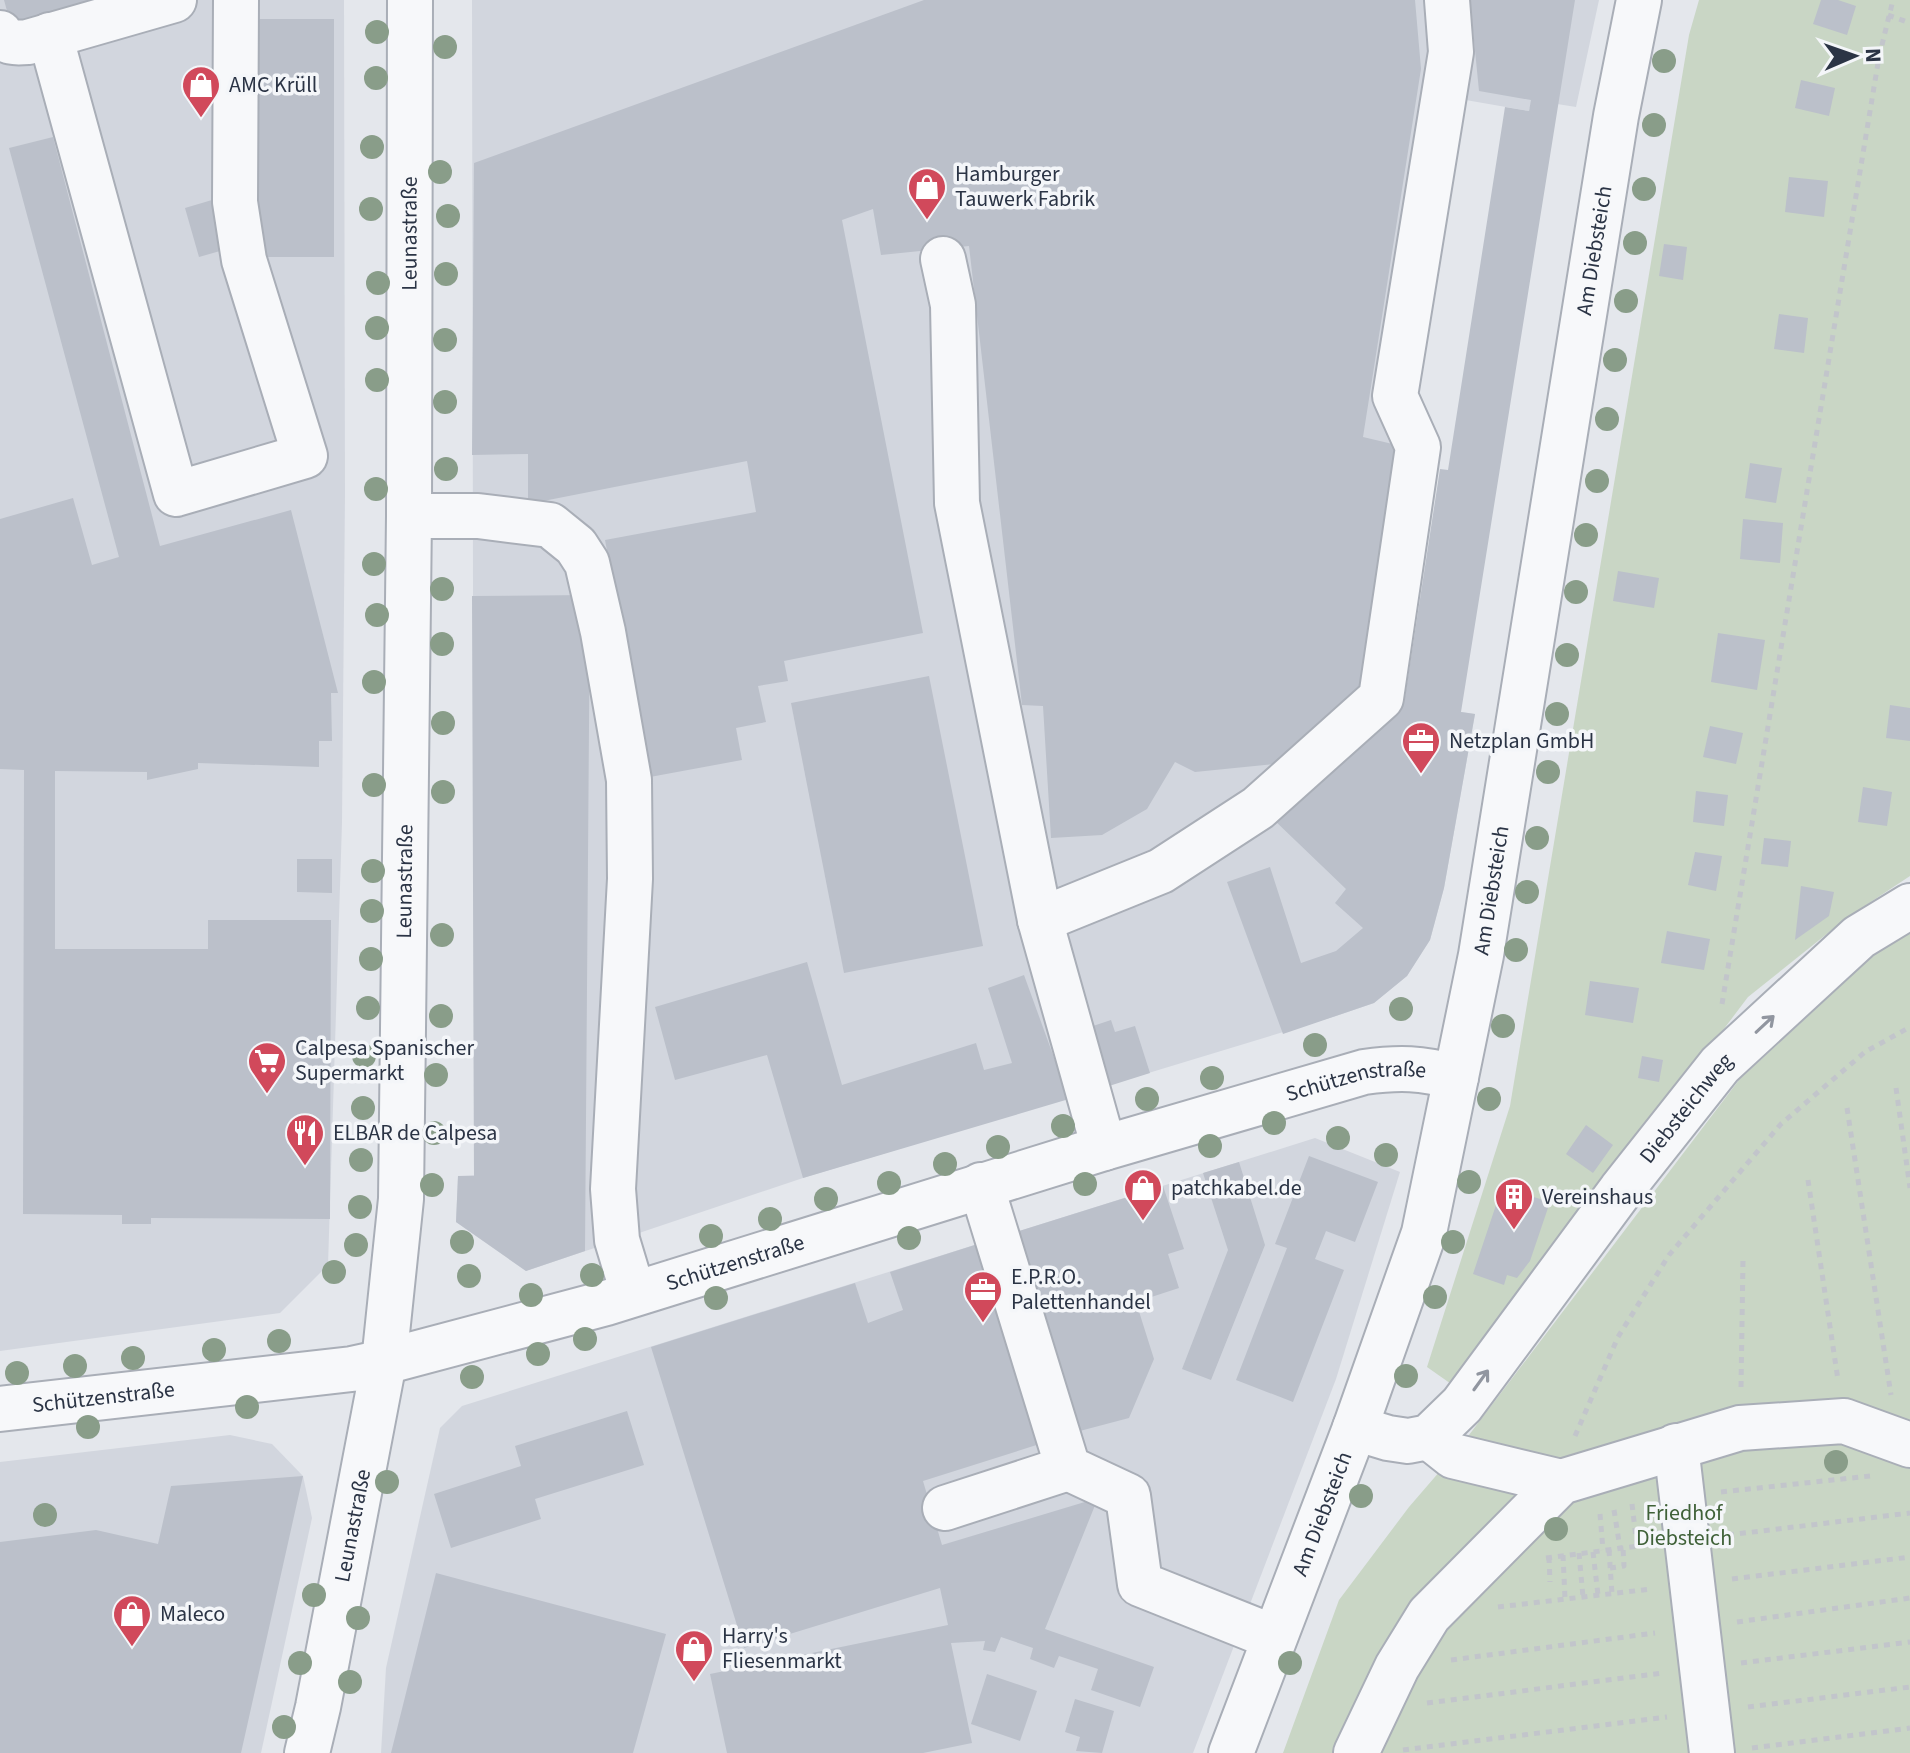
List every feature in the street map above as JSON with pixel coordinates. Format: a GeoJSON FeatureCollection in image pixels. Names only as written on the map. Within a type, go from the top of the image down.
{"type":"FeatureCollection","features":[{"type":"Feature","properties":{"kind":"street"},"geometry":{"type":"LineString","coordinates":[[0,33],[4,39],[15,43],[174,0]]}},
{"type":"Feature","properties":{"kind":"street"},"geometry":{"type":"LineString","coordinates":[[50,35],[176,494],[305,456],[244,260],[235,202],[236,0]]}},
{"type":"Feature","properties":{"kind":"street","name":"Leunastraße"},"geometry":{"type":"LineString","coordinates":[[307,1753],[384,1362],[401,1199],[409,516],[410,0]]}},
{"type":"Feature","properties":{"kind":"street"},"geometry":{"type":"LineString","coordinates":[[1040,920],[1161,871],[1258,808],[1381,698],[1418,447],[1395,396],[1451,52],[1447,0]]}},
{"type":"Feature","properties":{"kind":"street","name":"Am Diebsteich"},"geometry":{"type":"LineString","coordinates":[[1231,1753],[1355,1428],[1424,1233],[1481,955],[1616,116],[1639,0]]}},
{"type":"Feature","properties":{"kind":"street"},"geometry":{"type":"LineString","coordinates":[[943,259],[953,305],[957,503],[1040,920],[1104,1148]]}},
{"type":"Feature","properties":{"kind":"street"},"geometry":{"type":"LineString","coordinates":[[409,516],[478,516],[550,525],[576,546],[587,563],[603,632],[629,780],[630,879],[613,1189],[617,1240],[633,1293]]}},
{"type":"Feature","properties":{"kind":"street","name":"Diebsteichweg"},"geometry":{"type":"LineString","coordinates":[[1429,1437],[1462,1405],[1621,1190],[1720,1065],[1859,937],[1910,906]]}},
{"type":"Feature","properties":{"kind":"street","name":"Schützenstraße"},"geometry":{"type":"LineString","coordinates":[[0,1409],[337,1371],[384,1362],[633,1293],[981,1185],[1364,1072],[1398,1067],[1426,1069],[1456,1077]]}},
{"type":"Feature","properties":{"kind":"street"},"geometry":{"type":"LineString","coordinates":[[981,1185],[1068,1468]]}},
{"type":"Feature","properties":{"kind":"street"},"geometry":{"type":"LineString","coordinates":[[1376,1752],[1375,1710],[1429,1615],[1561,1482],[1740,1428],[1844,1421],[1904,1442]]}},
{"type":"Feature","properties":{"kind":"street"},"geometry":{"type":"LineString","coordinates":[[1355,1428],[1408,1441],[1429,1437],[1453,1456],[1561,1482]]}},
{"type":"Feature","properties":{"kind":"street"},"geometry":{"type":"LineString","coordinates":[[1676,1446],[1702,1668],[1721,1738]]}},
{"type":"Feature","properties":{"kind":"street"},"geometry":{"type":"LineString","coordinates":[[945,1508],[1068,1468],[1128,1496],[1140,1584],[1273,1637]]}},
{"type":"Feature","properties":{"kind":"path"},"geometry":{"type":"LineString","coordinates":[[1720,1065],[1716,1039],[1888,15],[1893,0]]}},
{"type":"Feature","properties":{"kind":"path"},"geometry":{"type":"LineString","coordinates":[[1888,15],[1910,23]]}},
{"type":"Feature","properties":{"kind":"path"},"geometry":{"type":"LineString","coordinates":[[1561,1482],[1570,1447],[1618,1337],[1669,1255],[1781,1124],[1865,1052],[1910,1027]]}},
{"type":"Feature","properties":{"kind":"path"},"geometry":{"type":"LineString","coordinates":[[1896,1088],[1910,1188]]}},
{"type":"Feature","properties":{"kind":"path"},"geometry":{"type":"LineString","coordinates":[[1847,1108],[1904,1442]]}},
{"type":"Feature","properties":{"kind":"path"},"geometry":{"type":"LineString","coordinates":[[1808,1180],[1844,1421]]}},
{"type":"Feature","properties":{"kind":"path"},"geometry":{"type":"LineString","coordinates":[[1740,1428],[1743,1260]]}},
{"type":"Feature","properties":{"kind":"path"},"geometry":{"type":"LineString","coordinates":[[1632,1501],[1637,1546]]}},
{"type":"Feature","properties":{"kind":"path"},"geometry":{"type":"LineString","coordinates":[[1610,1568],[1624,1566],[1614,1503]]}},
{"type":"Feature","properties":{"kind":"path"},"geometry":{"type":"LineString","coordinates":[[1599,1505],[1612,1594]]}},
{"type":"Feature","properties":{"kind":"path"},"geometry":{"type":"LineString","coordinates":[[1593,1552],[1598,1595]]}},
{"type":"Feature","properties":{"kind":"path"},"geometry":{"type":"LineString","coordinates":[[1579,1553],[1583,1597]]}},
{"type":"Feature","properties":{"kind":"path"},"geometry":{"type":"LineString","coordinates":[[1563,1555],[1565,1599]]}},
{"type":"Feature","properties":{"kind":"path"},"geometry":{"type":"LineString","coordinates":[[1549,1557],[1550,1582]]}},
{"type":"Feature","properties":{"kind":"path"},"geometry":{"type":"LineString","coordinates":[[1375,1710],[1910,1642]]}},
{"type":"Feature","properties":{"kind":"path"},"geometry":{"type":"LineString","coordinates":[[1721,1738],[1910,1687]]}},
{"type":"Feature","properties":{"kind":"path"},"geometry":{"type":"LineString","coordinates":[[1376,1752],[1910,1728]]}},
{"type":"Feature","properties":{"kind":"shaded area"},"geometry":{"type":"Polygon","coordinates":[[[0,0],[344,0],[345,495],[342,823],[328,1265],[280,1313],[0,1351],[0,0]]]}},
{"type":"Feature","properties":{"kind":"shaded area"},"geometry":{"type":"Polygon","coordinates":[[[472,0],[1599,0],[1576,107],[1532,100],[1529,111],[1460,99],[1361,697],[1475,714],[1444,888],[1430,940],[1407,976],[1374,1003],[1336,1016],[803,1178],[526,1271],[456,1222],[458,1176],[474,1175],[472,0]]]}},
{"type":"Feature","properties":{"kind":"shaded area"},"geometry":{"type":"Polygon","coordinates":[[[1315,1138],[1400,1172],[1336,1379],[1193,1753],[381,1753],[386,1668],[440,1428],[462,1406],[1315,1138]]]}},
{"type":"Feature","properties":{"kind":"shaded area","name":"Maleco"},"geometry":{"type":"Polygon","coordinates":[[[230,1435],[272,1444],[303,1476],[312,1518],[261,1753],[0,1753],[0,1462],[230,1435]]]}},
{"type":"Feature","properties":{"kind":"green space"},"geometry":{"type":"Polygon","coordinates":[[[1699,0],[1910,0],[1910,876],[1848,917],[1748,997],[1454,1386],[1427,1367],[1510,1106],[1689,35],[1699,0]]]}},
{"type":"Feature","properties":{"kind":"green space","name":"Friedhof Diebsteich"},"geometry":{"type":"Polygon","coordinates":[[[1910,931],[1910,1753],[1283,1753],[1339,1600],[1409,1507],[1453,1456],[1739,1080],[1873,956],[1910,931]]]}},
{"type":"Feature","properties":{"kind":"building"},"geometry":{"type":"Polygon","coordinates":[[[4,0],[113,0],[12,29],[4,0]]]}},
{"type":"Feature","properties":{"kind":"building"},"geometry":{"type":"Polygon","coordinates":[[[924,0],[1415,0],[1421,69],[1363,437],[1401,446],[1360,697],[1285,763],[1195,772],[1175,762],[1147,809],[1102,835],[1051,838],[1043,706],[1022,705],[969,246],[881,255],[873,209],[842,220],[923,633],[784,661],[788,681],[758,686],[766,722],[736,728],[742,760],[650,777],[605,540],[756,512],[747,461],[528,504],[528,454],[472,455],[474,163],[924,0]]]}},
{"type":"Feature","properties":{"kind":"building"},"geometry":{"type":"Polygon","coordinates":[[[1470,0],[1575,0],[1461,712],[1475,714],[1444,888],[1430,940],[1407,976],[1374,1003],[1283,1034],[1227,882],[1270,867],[1301,963],[1336,951],[1363,928],[1335,903],[1346,889],[1272,818],[1404,703],[1440,469],[1448,470],[1505,107],[1529,111],[1531,100],[1479,91],[1470,0]]]}},
{"type":"Feature","properties":{"kind":"building"},"geometry":{"type":"Polygon","coordinates":[[[1821,0],[1838,0],[1856,6],[1847,35],[1813,24],[1821,0]]]}},
{"type":"Feature","properties":{"kind":"building"},"geometry":{"type":"Polygon","coordinates":[[[246,19],[334,19],[334,257],[247,257],[246,19]]]}},
{"type":"Feature","properties":{"kind":"building"},"geometry":{"type":"Polygon","coordinates":[[[1801,80],[1835,88],[1829,116],[1795,108],[1801,80]]]}},
{"type":"Feature","properties":{"kind":"building"},"geometry":{"type":"Polygon","coordinates":[[[53,137],[160,546],[291,510],[338,693],[331,693],[332,741],[319,741],[319,767],[198,763],[198,769],[147,780],[147,772],[55,771],[55,949],[208,949],[208,920],[331,920],[330,1219],[151,1218],[151,1224],[122,1224],[122,1215],[23,1214],[24,770],[0,769],[0,519],[73,498],[92,565],[119,557],[9,148],[53,137]]]}},
{"type":"Feature","properties":{"kind":"building"},"geometry":{"type":"Polygon","coordinates":[[[1789,177],[1828,181],[1824,217],[1785,212],[1789,177]]]}},
{"type":"Feature","properties":{"kind":"building"},"geometry":{"type":"Polygon","coordinates":[[[212,200],[227,249],[199,257],[185,208],[212,200]]]}},
{"type":"Feature","properties":{"kind":"building"},"geometry":{"type":"Polygon","coordinates":[[[1664,244],[1687,247],[1683,280],[1659,276],[1664,244]]]}},
{"type":"Feature","properties":{"kind":"building"},"geometry":{"type":"Polygon","coordinates":[[[1779,314],[1808,318],[1804,353],[1774,349],[1779,314]]]}},
{"type":"Feature","properties":{"kind":"building"},"geometry":{"type":"Polygon","coordinates":[[[1750,463],[1782,468],[1776,503],[1745,498],[1750,463]]]}},
{"type":"Feature","properties":{"kind":"building"},"geometry":{"type":"Polygon","coordinates":[[[1743,519],[1783,523],[1780,563],[1740,559],[1743,519]]]}},
{"type":"Feature","properties":{"kind":"building"},"geometry":{"type":"Polygon","coordinates":[[[1618,571],[1659,578],[1654,608],[1613,601],[1618,571]]]}},
{"type":"Feature","properties":{"kind":"building"},"geometry":{"type":"Polygon","coordinates":[[[590,595],[585,1251],[526,1271],[456,1222],[458,1176],[474,1176],[472,596],[590,595]]]}},
{"type":"Feature","properties":{"kind":"building"},"geometry":{"type":"Polygon","coordinates":[[[1718,633],[1765,640],[1757,690],[1711,682],[1718,633]]]}},
{"type":"Feature","properties":{"kind":"building"},"geometry":{"type":"Polygon","coordinates":[[[929,676],[983,946],[844,973],[791,703],[929,676]]]}},
{"type":"Feature","properties":{"kind":"building"},"geometry":{"type":"Polygon","coordinates":[[[1890,705],[1910,708],[1910,741],[1886,738],[1890,705]]]}},
{"type":"Feature","properties":{"kind":"building"},"geometry":{"type":"Polygon","coordinates":[[[1710,726],[1743,733],[1736,764],[1703,757],[1710,726]]]}},
{"type":"Feature","properties":{"kind":"building"},"geometry":{"type":"Polygon","coordinates":[[[1863,787],[1892,792],[1887,826],[1858,822],[1863,787]]]}},
{"type":"Feature","properties":{"kind":"building"},"geometry":{"type":"Polygon","coordinates":[[[1696,791],[1728,795],[1724,826],[1693,822],[1696,791]]]}},
{"type":"Feature","properties":{"kind":"building"},"geometry":{"type":"Polygon","coordinates":[[[1764,838],[1791,841],[1788,867],[1761,864],[1764,838]]]}},
{"type":"Feature","properties":{"kind":"building"},"geometry":{"type":"Polygon","coordinates":[[[1695,852],[1722,856],[1716,891],[1688,885],[1695,852]]]}},
{"type":"Feature","properties":{"kind":"building"},"geometry":{"type":"Polygon","coordinates":[[[297,859],[332,859],[332,893],[297,892],[297,859]]]}},
{"type":"Feature","properties":{"kind":"building"},"geometry":{"type":"Polygon","coordinates":[[[1801,886],[1834,892],[1829,916],[1795,940],[1801,886]]]}},
{"type":"Feature","properties":{"kind":"building"},"geometry":{"type":"Polygon","coordinates":[[[1667,931],[1710,939],[1704,970],[1661,963],[1667,931]]]}},
{"type":"Feature","properties":{"kind":"building"},"geometry":{"type":"Polygon","coordinates":[[[807,962],[842,1085],[976,1043],[984,1070],[1012,1063],[988,988],[1024,975],[1069,1099],[803,1178],[767,1055],[675,1080],[655,1007],[807,962]]]}},
{"type":"Feature","properties":{"kind":"building"},"geometry":{"type":"Polygon","coordinates":[[[1590,981],[1639,988],[1633,1023],[1585,1015],[1590,981]]]}},
{"type":"Feature","properties":{"kind":"building"},"geometry":{"type":"Polygon","coordinates":[[[1111,1020],[1115,1032],[1135,1026],[1150,1073],[1109,1086],[1090,1027],[1111,1020]]]}},
{"type":"Feature","properties":{"kind":"building"},"geometry":{"type":"Polygon","coordinates":[[[1642,1056],[1663,1060],[1659,1082],[1638,1078],[1642,1056]]]}},
{"type":"Feature","properties":{"kind":"building"},"geometry":{"type":"Polygon","coordinates":[[[1586,1125],[1613,1145],[1593,1173],[1566,1154],[1586,1125]]]}},
{"type":"Feature","properties":{"kind":"building"},"geometry":{"type":"Polygon","coordinates":[[[1309,1156],[1378,1182],[1355,1242],[1326,1231],[1315,1259],[1344,1270],[1293,1402],[1236,1380],[1287,1248],[1275,1244],[1309,1156]]]}},
{"type":"Feature","properties":{"kind":"building"},"geometry":{"type":"Polygon","coordinates":[[[1239,1162],[1265,1245],[1211,1380],[1182,1369],[1228,1250],[1203,1173],[1239,1162]]]}},
{"type":"Feature","properties":{"kind":"building"},"geometry":{"type":"Polygon","coordinates":[[[1163,1186],[1184,1249],[1168,1254],[1179,1288],[1136,1302],[1154,1359],[1129,1418],[1076,1432],[1013,1233],[1163,1186]]]}},
{"type":"Feature","properties":{"kind":"building","name":"Vereinshaus"},"geometry":{"type":"Polygon","coordinates":[[[1502,1187],[1550,1202],[1530,1261],[1517,1278],[1507,1275],[1504,1285],[1473,1274],[1502,1187]]]}},
{"type":"Feature","properties":{"kind":"building"},"geometry":{"type":"Polygon","coordinates":[[[981,1243],[1046,1442],[923,1481],[942,1545],[1098,1498],[1045,1629],[1154,1667],[1140,1707],[1091,1690],[1098,1669],[1059,1656],[1054,1668],[1030,1659],[1033,1648],[1001,1637],[995,1652],[983,1650],[985,1641],[951,1643],[972,1743],[923,1753],[727,1753],[710,1674],[948,1625],[940,1588],[744,1648],[651,1347],[855,1283],[868,1323],[903,1310],[890,1272],[981,1243]]]}},
{"type":"Feature","properties":{"kind":"building"},"geometry":{"type":"Polygon","coordinates":[[[627,1411],[644,1465],[535,1499],[541,1519],[451,1548],[434,1494],[521,1466],[515,1446],[627,1411]]]}},
{"type":"Feature","properties":{"kind":"building","name":"Maleco"},"geometry":{"type":"Polygon","coordinates":[[[303,1476],[241,1753],[0,1753],[0,1542],[96,1530],[158,1544],[171,1486],[303,1476]]]}},
{"type":"Feature","properties":{"kind":"building"},"geometry":{"type":"Polygon","coordinates":[[[436,1573],[666,1634],[633,1753],[391,1753],[436,1573]]]}},
{"type":"Feature","properties":{"kind":"building"},"geometry":{"type":"Polygon","coordinates":[[[987,1674],[1037,1691],[1020,1741],[971,1724],[987,1674]]]}},
{"type":"Feature","properties":{"kind":"building"},"geometry":{"type":"Polygon","coordinates":[[[1075,1699],[1114,1711],[1102,1753],[1076,1751],[1080,1737],[1065,1732],[1075,1699]]]}},
{"type":"Feature","properties":{"kind":"place","name":"AMC Krüll"},"geometry":{"type":"Point","coordinates":[201,119]}},
{"type":"Feature","properties":{"kind":"place","name":"Hamburger Tauwerk Fabrik"},"geometry":{"type":"Point","coordinates":[927,221]}},
{"type":"Feature","properties":{"kind":"place","name":"Netzplan GmbH"},"geometry":{"type":"Point","coordinates":[1421,775]}},
{"type":"Feature","properties":{"kind":"place","name":"Calpesa Spanischer Supermarkt"},"geometry":{"type":"Point","coordinates":[267,1095]}},
{"type":"Feature","properties":{"kind":"place","name":"ELBAR de Calpesa"},"geometry":{"type":"Point","coordinates":[305,1167]}},
{"type":"Feature","properties":{"kind":"place","name":"patchkabel.de"},"geometry":{"type":"Point","coordinates":[1143,1222]}},
{"type":"Feature","properties":{"kind":"place","name":"Vereinshaus"},"geometry":{"type":"Point","coordinates":[1514,1231]}},
{"type":"Feature","properties":{"kind":"place","name":"E.P.R.O. Palettenhandel"},"geometry":{"type":"Point","coordinates":[983,1324]}},
{"type":"Feature","properties":{"kind":"place","name":"Maleco"},"geometry":{"type":"Point","coordinates":[132,1648]}},
{"type":"Feature","properties":{"kind":"place","name":"Harry's Fliesenmarkt"},"geometry":{"type":"Point","coordinates":[694,1683]}}]}
